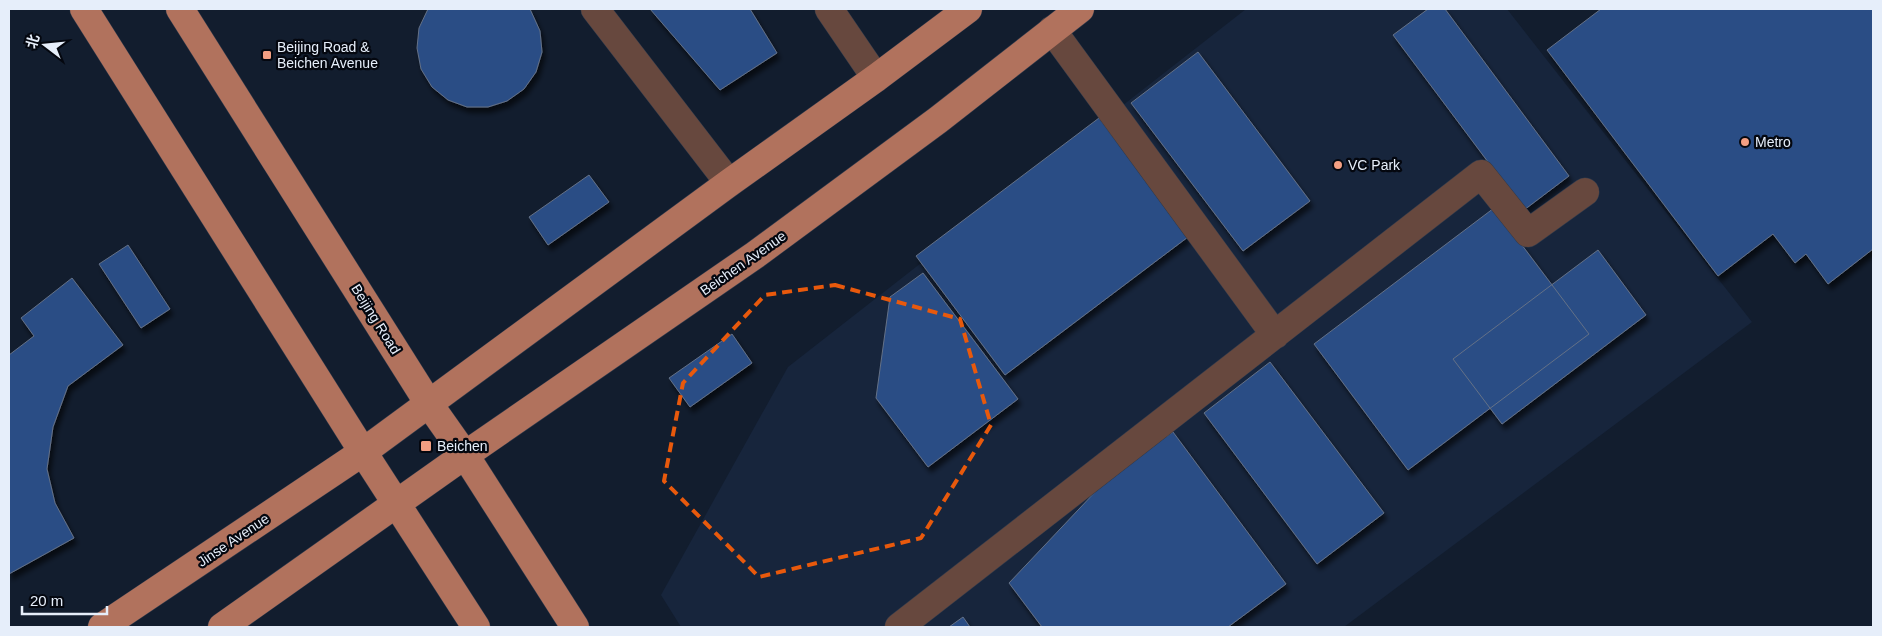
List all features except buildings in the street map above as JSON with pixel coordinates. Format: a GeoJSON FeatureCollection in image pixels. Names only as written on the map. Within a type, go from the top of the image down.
{"type":"FeatureCollection","features":[{"type":"Feature","properties":{"kind":"main road"},"geometry":{"type":"LineString","coordinates":[[84,9],[363,452],[476,627]]}},
{"type":"Feature","properties":{"kind":"main road","name":"Beijing Road"},"geometry":{"type":"LineString","coordinates":[[180,9],[429,404],[465,455],[575,627]]}},
{"type":"Feature","properties":{"kind":"main road"},"geometry":{"type":"LineString","coordinates":[[363,452],[968,9]]}},
{"type":"Feature","properties":{"kind":"main road","name":"Beichen Avenue"},"geometry":{"type":"LineString","coordinates":[[397,504],[755,255],[938,120],[1080,9]]}},
{"type":"Feature","properties":{"kind":"main road","name":"Jinse Avenue"},"geometry":{"type":"LineString","coordinates":[[102,627],[363,452]]}},
{"type":"Feature","properties":{"kind":"main road"},"geometry":{"type":"LineString","coordinates":[[222,627],[397,504]]}},
{"type":"Feature","properties":{"kind":"street"},"geometry":{"type":"LineString","coordinates":[[595,9],[729,183]]}},
{"type":"Feature","properties":{"kind":"street"},"geometry":{"type":"LineString","coordinates":[[830,9],[876,78]]}},
{"type":"Feature","properties":{"kind":"street"},"geometry":{"type":"LineString","coordinates":[[1052,30],[1275,334]]}},
{"type":"Feature","properties":{"kind":"street"},"geometry":{"type":"LineString","coordinates":[[899,627],[1481,174],[1528,233],[1585,192]]}},
{"type":"Feature","properties":{"kind":"highlighted area"},"geometry":{"type":"Polygon","coordinates":[[[835,285],[960,319],[991,425],[921,538],[759,577],[664,481],[683,383],[765,295],[835,285]]]}},
{"type":"Feature","properties":{"kind":"shaded area","name":"VC Park"},"geometry":{"type":"Polygon","coordinates":[[[1246,9],[1507,9],[1752,322],[1344,627],[681,627],[661,595],[788,367],[1246,9]]]}},
{"type":"Feature","properties":{"kind":"place","name":"Beijing Road & Beichen Avenue"},"geometry":{"type":"Point","coordinates":[267,55]}},
{"type":"Feature","properties":{"kind":"place","name":"Metro"},"geometry":{"type":"Point","coordinates":[1745,142]}},
{"type":"Feature","properties":{"kind":"place","name":"VC Park"},"geometry":{"type":"Point","coordinates":[1338,165]}},
{"type":"Feature","properties":{"kind":"place","name":"Beichen"},"geometry":{"type":"Point","coordinates":[426,446]}}]}
